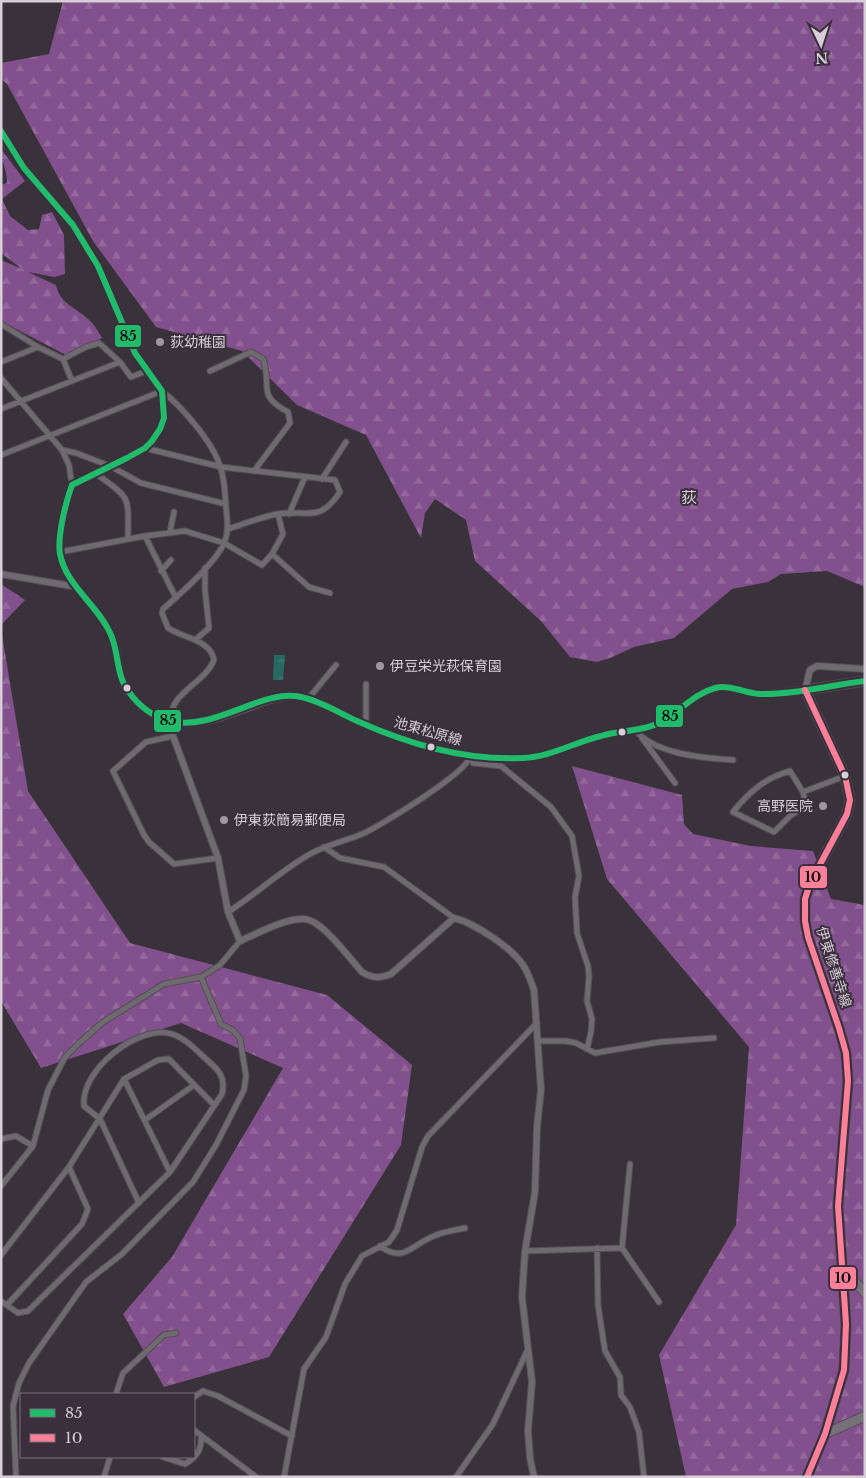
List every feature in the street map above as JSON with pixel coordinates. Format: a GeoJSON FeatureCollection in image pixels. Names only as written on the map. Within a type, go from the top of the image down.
{"type":"FeatureCollection","features":[{"type":"Feature","properties":{"kind":"main road"},"geometry":{"type":"LineString","coordinates":[[1,131],[24,168],[72,225],[93,258],[110,289],[135,353],[149,370],[162,391],[164,418],[156,436],[145,448],[72,485]]}},
{"type":"Feature","properties":{"kind":"main road","name":"池東松原線"},"geometry":{"type":"LineString","coordinates":[[72,485],[68,496],[60,552],[66,571],[111,634],[127,690],[135,701],[149,712],[171,722],[202,721],[231,714],[271,698],[293,696],[308,699],[366,725],[436,748],[470,755],[525,758],[542,756],[599,736],[645,729],[662,722],[699,694],[715,688],[724,687],[758,694],[805,690]]}},
{"type":"Feature","properties":{"kind":"main road"},"geometry":{"type":"LineString","coordinates":[[805,690],[865,681]]}},
{"type":"Feature","properties":{"kind":"main road","name":"伊東修善寺線"},"geometry":{"type":"LineString","coordinates":[[805,690],[845,776],[850,800],[848,814],[810,883],[805,899],[805,921],[808,938],[839,1028],[848,1072],[848,1103],[838,1206],[846,1324],[844,1370],[825,1434],[808,1477]]}},
{"type":"Feature","properties":{"kind":"main road"},"geometry":{"type":"LineString","coordinates":[[842,1272],[851,1277],[865,1293]]}},
{"type":"Feature","properties":{"kind":"main road"},"geometry":{"type":"LineString","coordinates":[[825,1434],[865,1416]]}},
{"type":"Feature","properties":{"kind":"street"},"geometry":{"type":"LineString","coordinates":[[1,324],[38,347],[63,359],[72,381]]}},
{"type":"Feature","properties":{"kind":"street"},"geometry":{"type":"LineString","coordinates":[[63,359],[86,347],[99,343],[120,362],[131,377],[149,370]]}},
{"type":"Feature","properties":{"kind":"street"},"geometry":{"type":"LineString","coordinates":[[1,362],[38,347]]}},
{"type":"Feature","properties":{"kind":"street"},"geometry":{"type":"LineString","coordinates":[[210,371],[251,352],[263,359],[268,371],[267,395],[274,404],[288,412],[290,423],[254,471]]}},
{"type":"Feature","properties":{"kind":"street"},"geometry":{"type":"LineString","coordinates":[[1,409],[120,362]]}},
{"type":"Feature","properties":{"kind":"street"},"geometry":{"type":"LineString","coordinates":[[1,378],[48,436],[62,450],[69,465],[72,485]]}},
{"type":"Feature","properties":{"kind":"street"},"geometry":{"type":"LineString","coordinates":[[1,455],[162,391],[202,436],[216,456],[221,467],[226,504],[228,529],[224,543],[187,590],[164,609],[162,616],[164,622],[176,633],[195,640],[211,651],[214,660],[206,674],[177,699],[172,708],[171,722],[173,736],[218,858],[228,912],[240,940]]}},
{"type":"Feature","properties":{"kind":"street"},"geometry":{"type":"LineString","coordinates":[[322,479],[346,442]]}},
{"type":"Feature","properties":{"kind":"street"},"geometry":{"type":"LineString","coordinates":[[145,448],[221,467],[335,480],[340,492],[333,502],[315,514],[278,514],[228,529]]}},
{"type":"Feature","properties":{"kind":"street"},"geometry":{"type":"LineString","coordinates":[[62,450],[76,453],[110,466],[141,483],[226,504]]}},
{"type":"Feature","properties":{"kind":"street"},"geometry":{"type":"LineString","coordinates":[[95,473],[124,494],[128,500],[128,539]]}},
{"type":"Feature","properties":{"kind":"street"},"geometry":{"type":"LineString","coordinates":[[289,514],[305,477]]}},
{"type":"Feature","properties":{"kind":"street"},"geometry":{"type":"LineString","coordinates":[[170,532],[174,512]]}},
{"type":"Feature","properties":{"kind":"street"},"geometry":{"type":"LineString","coordinates":[[60,552],[145,536],[184,531],[224,543],[262,565],[272,554],[283,534],[284,529],[278,514]]}},
{"type":"Feature","properties":{"kind":"street"},"geometry":{"type":"LineString","coordinates":[[145,536],[176,598]]}},
{"type":"Feature","properties":{"kind":"street"},"geometry":{"type":"LineString","coordinates":[[272,554],[309,587],[330,593]]}},
{"type":"Feature","properties":{"kind":"street"},"geometry":{"type":"LineString","coordinates":[[161,571],[171,560]]}},
{"type":"Feature","properties":{"kind":"street"},"geometry":{"type":"LineString","coordinates":[[195,640],[208,628],[205,567]]}},
{"type":"Feature","properties":{"kind":"street"},"geometry":{"type":"LineString","coordinates":[[1,574],[77,587]]}},
{"type":"Feature","properties":{"kind":"street"},"geometry":{"type":"LineString","coordinates":[[308,699],[336,665]]}},
{"type":"Feature","properties":{"kind":"street"},"geometry":{"type":"LineString","coordinates":[[805,690],[810,670],[817,666],[865,669]]}},
{"type":"Feature","properties":{"kind":"street"},"geometry":{"type":"LineString","coordinates":[[366,684],[366,725]]}},
{"type":"Feature","properties":{"kind":"street"},"geometry":{"type":"LineString","coordinates":[[635,730],[675,783]]}},
{"type":"Feature","properties":{"kind":"street"},"geometry":{"type":"LineString","coordinates":[[173,736],[146,742],[113,771],[144,835],[149,842],[174,864],[218,858]]}},
{"type":"Feature","properties":{"kind":"street"},"geometry":{"type":"LineString","coordinates":[[642,738],[672,752],[733,760]]}},
{"type":"Feature","properties":{"kind":"street"},"geometry":{"type":"LineString","coordinates":[[228,912],[312,853],[367,832],[437,788],[456,775],[468,763],[470,755]]}},
{"type":"Feature","properties":{"kind":"street"},"geometry":{"type":"LineString","coordinates":[[470,755],[474,763],[501,766],[534,792],[562,821],[572,836],[579,876],[575,897],[577,932],[588,966],[587,1001],[592,1019],[592,1032],[587,1049]]}},
{"type":"Feature","properties":{"kind":"street"},"geometry":{"type":"LineString","coordinates":[[790,771],[803,792],[806,805],[774,832],[733,812],[760,784],[772,776],[790,771]]}},
{"type":"Feature","properties":{"kind":"street"},"geometry":{"type":"LineString","coordinates":[[803,792],[845,776]]}},
{"type":"Feature","properties":{"kind":"street"},"geometry":{"type":"LineString","coordinates":[[324,847],[340,858],[384,867],[454,918],[463,920],[501,945],[523,965],[534,990],[541,1090],[537,1127],[535,1192],[525,1251],[522,1297],[532,1382],[528,1431],[530,1458],[534,1477]]}},
{"type":"Feature","properties":{"kind":"street"},"geometry":{"type":"LineString","coordinates":[[1,1186],[33,1146],[48,1090],[65,1057],[103,1022],[164,984],[201,977],[220,965],[240,940],[293,920],[305,918],[318,924],[362,972],[370,977],[382,977],[392,974],[454,918]]}},
{"type":"Feature","properties":{"kind":"street"},"geometry":{"type":"LineString","coordinates":[[16,1477],[13,1406],[19,1383],[29,1363],[86,1282],[122,1254],[193,1182],[216,1145],[244,1090],[246,1076],[240,1039],[234,1031],[221,1024],[201,977]]}},
{"type":"Feature","properties":{"kind":"street"},"geometry":{"type":"LineString","coordinates":[[284,1477],[304,1368],[326,1337],[344,1284],[362,1256],[389,1242],[397,1230],[422,1147],[428,1136],[537,1023]]}},
{"type":"Feature","properties":{"kind":"street"},"geometry":{"type":"LineString","coordinates":[[1,1301],[18,1312],[28,1311],[139,1203],[170,1172],[222,1094],[224,1084],[221,1073],[181,1038],[171,1034],[157,1033],[117,1050],[105,1060],[83,1095],[84,1106],[100,1119],[139,1203]]}},
{"type":"Feature","properties":{"kind":"street"},"geometry":{"type":"LineString","coordinates":[[538,1042],[566,1041],[595,1053],[660,1042],[714,1038]]}},
{"type":"Feature","properties":{"kind":"street"},"geometry":{"type":"LineString","coordinates":[[1,1256],[69,1167],[124,1079],[158,1060],[169,1059],[214,1105]]}},
{"type":"Feature","properties":{"kind":"street"},"geometry":{"type":"LineString","coordinates":[[124,1079],[170,1172]]}},
{"type":"Feature","properties":{"kind":"street"},"geometry":{"type":"LineString","coordinates":[[145,1120],[194,1085]]}},
{"type":"Feature","properties":{"kind":"street"},"geometry":{"type":"LineString","coordinates":[[1,1139],[16,1136],[33,1146]]}},
{"type":"Feature","properties":{"kind":"street"},"geometry":{"type":"LineString","coordinates":[[630,1164],[622,1248],[659,1302]]}},
{"type":"Feature","properties":{"kind":"street"},"geometry":{"type":"LineString","coordinates":[[7,1305],[87,1217],[88,1209],[69,1167]]}},
{"type":"Feature","properties":{"kind":"street"},"geometry":{"type":"LineString","coordinates":[[380,1246],[391,1254],[398,1254],[433,1236],[465,1228]]}},
{"type":"Feature","properties":{"kind":"street"},"geometry":{"type":"LineString","coordinates":[[598,1248],[598,1305],[605,1351],[620,1377],[621,1395],[630,1407],[638,1432],[644,1477]]}},
{"type":"Feature","properties":{"kind":"street"},"geometry":{"type":"LineString","coordinates":[[525,1251],[622,1248]]}},
{"type":"Feature","properties":{"kind":"street"},"geometry":{"type":"LineString","coordinates":[[116,1393],[124,1373],[164,1335],[176,1333]]}},
{"type":"Feature","properties":{"kind":"street"},"geometry":{"type":"LineString","coordinates":[[456,1477],[492,1424],[528,1349]]}},
{"type":"Feature","properties":{"kind":"street"},"geometry":{"type":"LineString","coordinates":[[195,1396],[203,1391],[218,1396],[292,1436]]}},
{"type":"Feature","properties":{"kind":"street"},"geometry":{"type":"LineString","coordinates":[[195,1431],[256,1477]]}},
{"type":"Feature","properties":{"kind":"street"},"geometry":{"type":"LineString","coordinates":[[166,1458],[185,1464],[195,1459],[202,1444],[201,1436]]}},
{"type":"Feature","properties":{"kind":"street"},"geometry":{"type":"LineString","coordinates":[[104,1477],[110,1458]]}},
{"type":"Feature","properties":{"kind":"green space"},"geometry":{"type":"Polygon","coordinates":[[[63,1],[865,1],[865,587],[827,571],[781,574],[768,582],[732,589],[674,638],[634,647],[597,662],[570,657],[541,621],[475,561],[466,520],[435,499],[425,513],[421,538],[366,435],[297,405],[242,351],[156,327],[93,241],[7,84],[1,79],[1,63],[49,54],[63,1]]]}},
{"type":"Feature","properties":{"kind":"green space"},"geometry":{"type":"Polygon","coordinates":[[[1,149],[25,181],[2,199],[10,216],[28,230],[39,229],[42,215],[52,212],[64,235],[65,274],[54,277],[28,272],[56,285],[64,301],[90,321],[102,338],[66,355],[1,321],[1,260],[22,269],[1,253],[1,185],[7,183],[7,179],[1,149]]]}},
{"type":"Feature","properties":{"kind":"green space"},"geometry":{"type":"Polygon","coordinates":[[[1,584],[25,600],[1,625],[1,584]]]}},
{"type":"Feature","properties":{"kind":"green space"},"geometry":{"type":"Polygon","coordinates":[[[1,629],[28,791],[130,943],[327,995],[412,1065],[401,1145],[269,1357],[164,1387],[123,1314],[172,1257],[283,1068],[181,1023],[41,1068],[1,1001],[1,629]]]}},
{"type":"Feature","properties":{"kind":"green space"},"geometry":{"type":"Polygon","coordinates":[[[572,766],[682,795],[684,824],[693,834],[751,846],[813,851],[831,899],[865,905],[865,1477],[686,1477],[659,1355],[736,1225],[749,1047],[607,879],[572,766]]]}},
{"type":"Feature","properties":{"kind":"water"},"geometry":{"type":"Polygon","coordinates":[[[274,655],[285,655],[283,680],[273,680],[274,655]]]}},
{"type":"Feature","properties":{"kind":"transit line","name":"85"},"geometry":{"type":"LineString","coordinates":[[1,131],[24,168],[73,225],[98,266],[135,353],[162,391],[164,418],[160,429],[152,441],[145,448],[127,458],[72,485],[63,519],[59,547],[63,565],[69,576],[99,615],[111,635],[125,686],[146,710],[169,721],[186,723],[204,721],[221,716],[270,698],[301,697],[323,704],[357,721],[417,744],[481,757],[523,758],[543,755],[608,734],[652,726],[666,719],[693,699],[715,688],[726,687],[759,694],[772,694],[865,681]]}},
{"type":"Feature","properties":{"kind":"transit line","name":"10"},"geometry":{"type":"LineString","coordinates":[[805,690],[845,776],[850,800],[847,814],[810,883],[805,899],[805,921],[808,937],[846,1053],[848,1081],[838,1206],[846,1324],[844,1370],[825,1434],[807,1477]]}},
{"type":"Feature","properties":{"kind":"place","name":"荻幼稚園"},"geometry":{"type":"Point","coordinates":[160,342]}},
{"type":"Feature","properties":{"kind":"place","name":"伊豆栄光萩保育園"},"geometry":{"type":"Point","coordinates":[380,666]}},
{"type":"Feature","properties":{"kind":"place","name":"高野医院"},"geometry":{"type":"Point","coordinates":[823,806]}},
{"type":"Feature","properties":{"kind":"place","name":"伊東荻簡易郵便局"},"geometry":{"type":"Point","coordinates":[224,820]}},
{"type":"Feature","properties":{"kind":"district","name":"荻"},"geometry":{"type":"Point","coordinates":[689,497]}}]}
